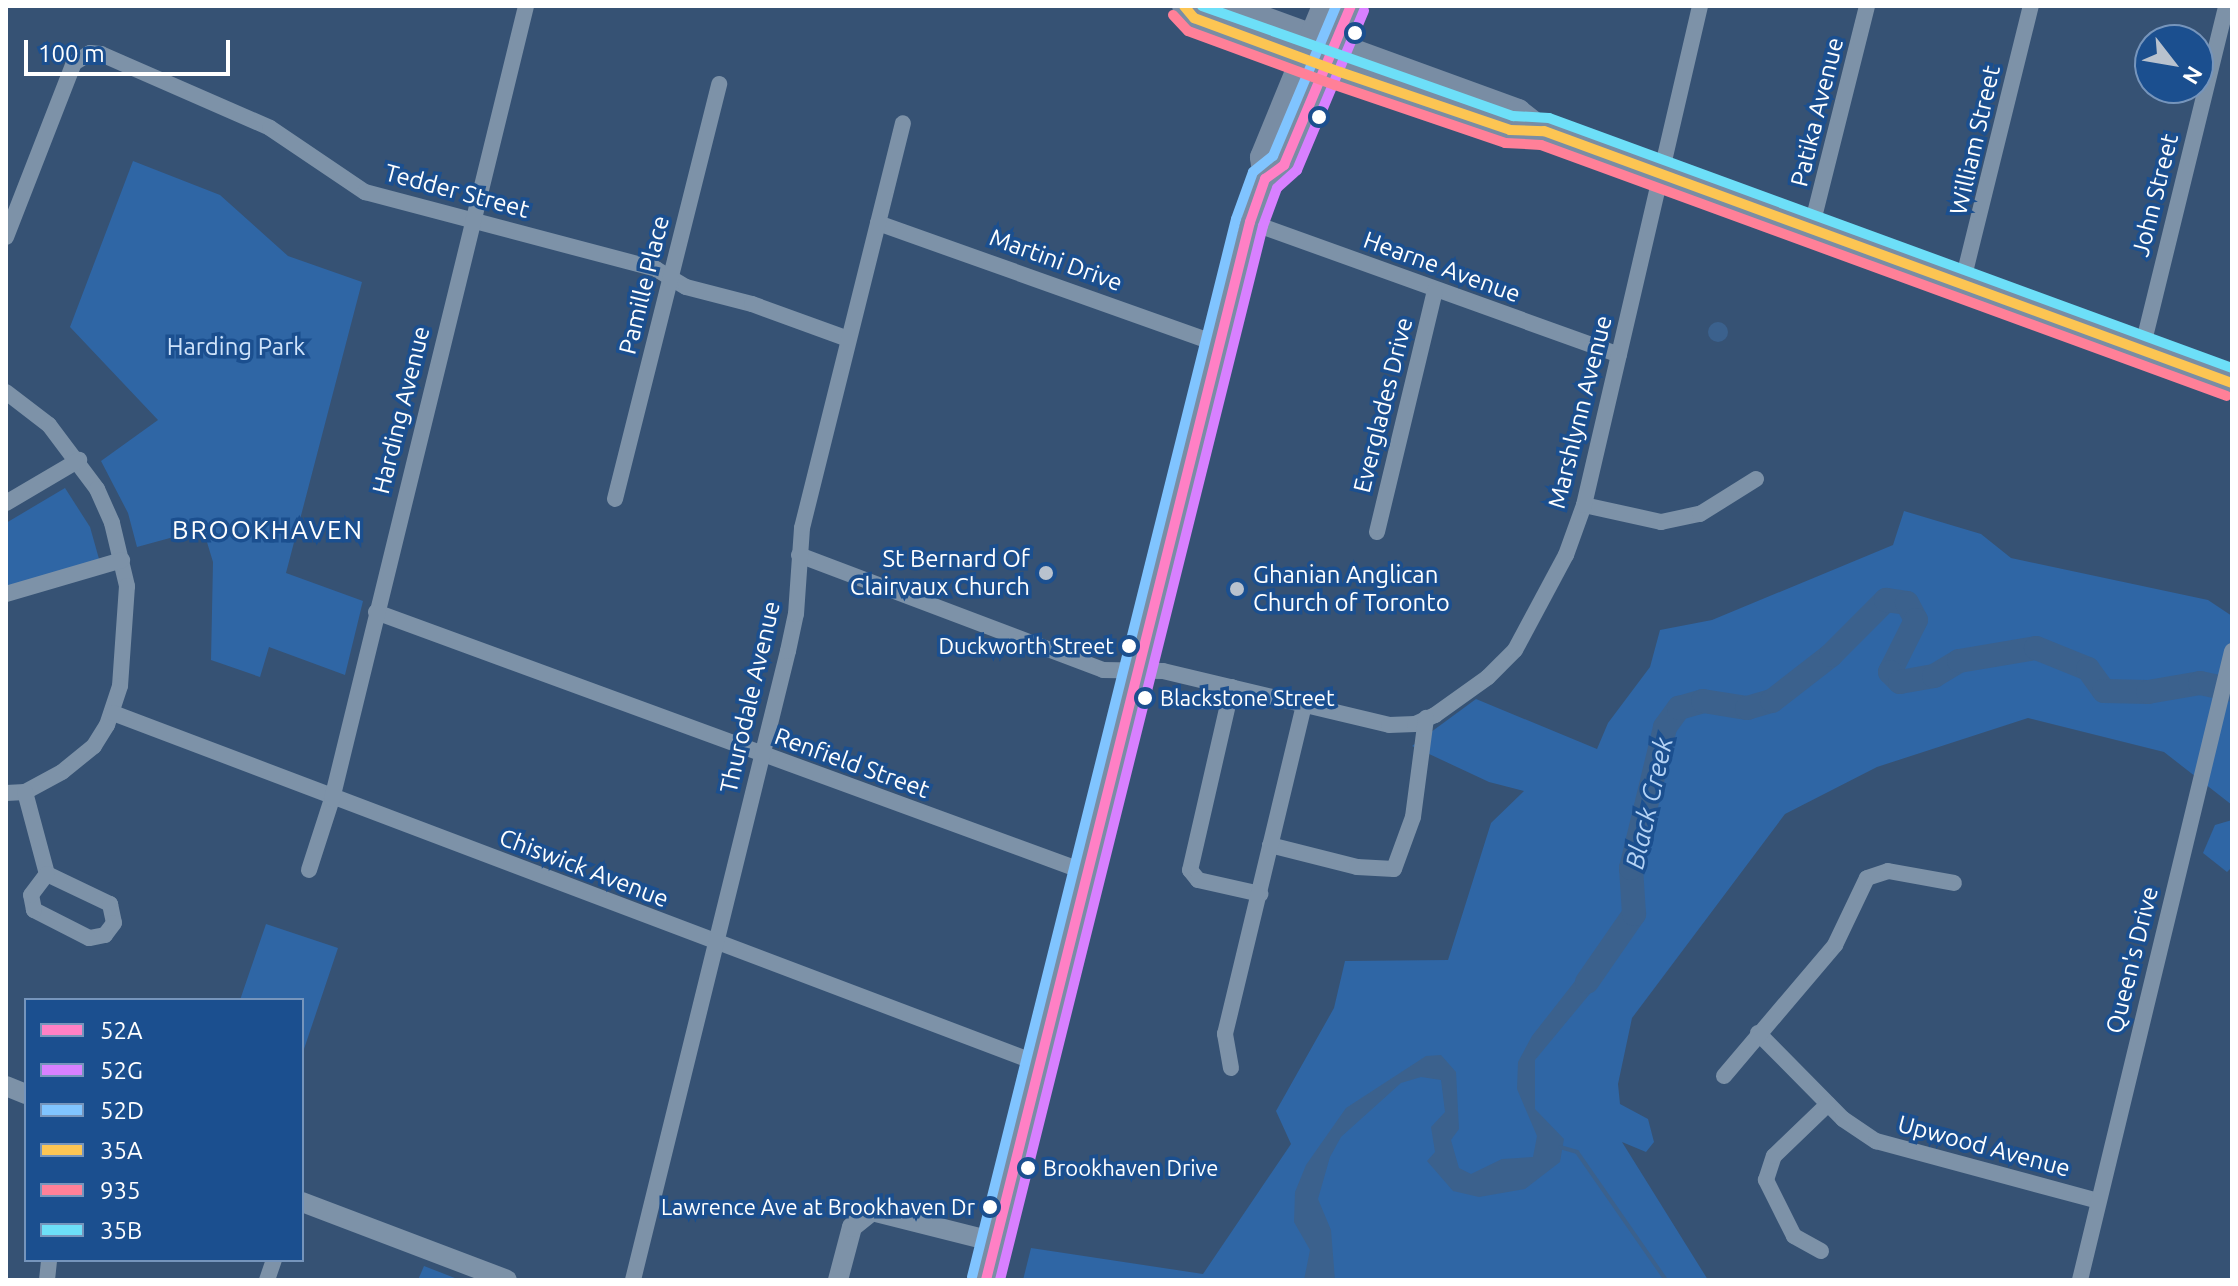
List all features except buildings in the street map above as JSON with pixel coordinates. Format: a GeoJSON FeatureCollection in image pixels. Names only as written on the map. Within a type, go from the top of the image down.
{"type":"FeatureCollection","features":[{"type":"Feature","properties":{"kind":"main road"},"geometry":{"type":"LineString","coordinates":[[1184,6],[1194,18],[1306,46],[1510,130],[1544,131],[2232,383]]}},
{"type":"Feature","properties":{"kind":"main road"},"geometry":{"type":"LineString","coordinates":[[1230,6],[1306,46]]}},
{"type":"Feature","properties":{"kind":"main road"},"geometry":{"type":"LineString","coordinates":[[986,1280],[1218,344],[1250,222],[1265,179],[1262,157],[1324,6]]}},
{"type":"Feature","properties":{"kind":"main road"},"geometry":{"type":"LineString","coordinates":[[1265,179],[1284,165],[1351,6]]}},
{"type":"Feature","properties":{"kind":"street","name":"Harding Avenue"},"geometry":{"type":"LineString","coordinates":[[309,870],[332,799],[526,6]]}},
{"type":"Feature","properties":{"kind":"street","name":"Marshlynn Avenue"},"geometry":{"type":"LineString","coordinates":[[1426,718],[1474,688],[1515,650],[1566,555],[1584,505],[1700,6]]}},
{"type":"Feature","properties":{"kind":"street","name":"Patika Avenue"},"geometry":{"type":"LineString","coordinates":[[1811,229],[1867,6]]}},
{"type":"Feature","properties":{"kind":"street","name":"William Street"},"geometry":{"type":"LineString","coordinates":[[1962,284],[2031,6]]}},
{"type":"Feature","properties":{"kind":"street","name":"John Street"},"geometry":{"type":"LineString","coordinates":[[2142,349],[2226,6]]}},
{"type":"Feature","properties":{"kind":"street","name":"Tedder Street"},"geometry":{"type":"LineString","coordinates":[[8,227],[74,63],[90,53],[101,54],[270,128],[365,192],[656,269],[670,279],[848,339]]}},
{"type":"Feature","properties":{"kind":"street","name":"Pamille Place"},"geometry":{"type":"LineString","coordinates":[[615,499],[719,84]]}},
{"type":"Feature","properties":{"kind":"street","name":"Thurodale Avenue"},"geometry":{"type":"LineString","coordinates":[[633,1280],[796,614],[799,555],[848,339],[903,123]]}},
{"type":"Feature","properties":{"kind":"street","name":"Hearne Avenue"},"geometry":{"type":"LineString","coordinates":[[1250,222],[1619,355]]}},
{"type":"Feature","properties":{"kind":"street","name":"Martini Drive"},"geometry":{"type":"LineString","coordinates":[[878,223],[1218,344]]}},
{"type":"Feature","properties":{"kind":"street","name":"Everglades Drive"},"geometry":{"type":"LineString","coordinates":[[1377,532],[1435,290]]}},
{"type":"Feature","properties":{"kind":"street"},"geometry":{"type":"LineString","coordinates":[[6,392],[49,425],[79,460],[112,523],[122,560],[126,634],[113,713],[78,762],[25,792],[6,793]]}},
{"type":"Feature","properties":{"kind":"street"},"geometry":{"type":"LineString","coordinates":[[6,503],[79,460]]}},
{"type":"Feature","properties":{"kind":"street"},"geometry":{"type":"LineString","coordinates":[[1584,505],[1661,522],[1700,514],[1756,479]]}},
{"type":"Feature","properties":{"kind":"street"},"geometry":{"type":"LineString","coordinates":[[799,555],[1103,670],[1163,671],[1389,725],[1426,718],[1413,817],[1394,869],[1357,867],[1270,845]]}},
{"type":"Feature","properties":{"kind":"street"},"geometry":{"type":"LineString","coordinates":[[6,594],[122,560]]}},
{"type":"Feature","properties":{"kind":"street","name":"Renfield Street"},"geometry":{"type":"LineString","coordinates":[[376,612],[761,756],[1088,873]]}},
{"type":"Feature","properties":{"kind":"street","name":"Queen's Drive"},"geometry":{"type":"LineString","coordinates":[[2080,1280],[2095,1200],[2232,651]]}},
{"type":"Feature","properties":{"kind":"street"},"geometry":{"type":"LineString","coordinates":[[1232,687],[1190,870],[1198,880],[1260,894]]}},
{"type":"Feature","properties":{"kind":"street"},"geometry":{"type":"LineString","coordinates":[[1231,1068],[1225,1034],[1304,705]]}},
{"type":"Feature","properties":{"kind":"street","name":"Chiswick Avenue"},"geometry":{"type":"LineString","coordinates":[[113,713],[332,799],[1040,1064]]}},
{"type":"Feature","properties":{"kind":"street"},"geometry":{"type":"LineString","coordinates":[[25,792],[47,874],[110,904],[114,923],[105,935],[89,938],[34,910],[31,895],[47,874]]}},
{"type":"Feature","properties":{"kind":"street"},"geometry":{"type":"LineString","coordinates":[[1724,1076],[1835,945],[1867,878],[1888,871],[1954,883]]}},
{"type":"Feature","properties":{"kind":"street","name":"Upwood Avenue"},"geometry":{"type":"LineString","coordinates":[[1758,1033],[1856,1129],[1895,1149],[2095,1200]]}},
{"type":"Feature","properties":{"kind":"street"},"geometry":{"type":"LineString","coordinates":[[1821,1251],[1794,1236],[1766,1180],[1774,1156],[1828,1104]]}},
{"type":"Feature","properties":{"kind":"street"},"geometry":{"type":"LineString","coordinates":[[304,1203],[507,1280]]}},
{"type":"Feature","properties":{"kind":"street"},"geometry":{"type":"LineString","coordinates":[[838,1280],[852,1227],[872,1211],[995,1242]]}},
{"type":"Feature","properties":{"kind":"green space","name":"Harding Park"},"geometry":{"type":"Polygon","coordinates":[[[133,161],[220,195],[288,256],[362,282],[286,573],[363,601],[345,675],[269,647],[260,677],[211,660],[213,562],[203,529],[137,547],[128,513],[101,461],[158,420],[70,327],[133,161]]]}},
{"type":"Feature","properties":{"kind":"green space"},"geometry":{"type":"Polygon","coordinates":[[[65,488],[90,527],[101,566],[6,591],[6,523],[65,488]]]}},
{"type":"Feature","properties":{"kind":"green space"},"geometry":{"type":"Polygon","coordinates":[[[1904,511],[1981,534],[2011,558],[2208,600],[2232,616],[2232,805],[2164,752],[2028,718],[1877,767],[1785,814],[1632,1018],[1618,1084],[1620,1104],[1648,1119],[1654,1142],[1646,1152],[1622,1142],[1708,1280],[1023,1280],[1031,1248],[1203,1274],[1291,1144],[1276,1111],[1334,1008],[1345,961],[1448,960],[1491,823],[1524,791],[1489,782],[1412,746],[1476,699],[1597,749],[1608,723],[1650,667],[1660,630],[1712,620],[1893,545],[1904,511]]]}},
{"type":"Feature","properties":{"kind":"green space"},"geometry":{"type":"Polygon","coordinates":[[[2232,820],[2232,867],[2227,872],[2203,853],[2215,825],[2232,820]]]}},
{"type":"Feature","properties":{"kind":"green space"},"geometry":{"type":"Polygon","coordinates":[[[266,924],[338,948],[304,1049],[304,998],[241,998],[266,924]]]}},
{"type":"Feature","properties":{"kind":"green space"},"geometry":{"type":"Polygon","coordinates":[[[424,1266],[460,1280],[418,1280],[424,1266]]]}},
{"type":"Feature","properties":{"kind":"shaded area"},"geometry":{"type":"Polygon","coordinates":[[[1718,322],[1725,325],[1728,332],[1725,339],[1718,342],[1711,339],[1708,332],[1711,325],[1718,322]]]}},
{"type":"Feature","properties":{"kind":"shaded area"},"geometry":{"type":"Polygon","coordinates":[[[1597,953],[1611,961],[1603,978],[1535,1060],[1535,1109],[1564,1139],[1560,1162],[1525,1189],[1479,1197],[1453,1191],[1427,1161],[1435,1152],[1431,1127],[1445,1112],[1441,1080],[1421,1077],[1401,1083],[1341,1137],[1330,1157],[1318,1199],[1331,1230],[1335,1280],[1304,1280],[1310,1250],[1294,1222],[1295,1192],[1306,1165],[1346,1108],[1426,1056],[1441,1055],[1456,1072],[1459,1129],[1451,1140],[1459,1168],[1471,1174],[1502,1159],[1533,1157],[1537,1136],[1517,1089],[1518,1062],[1532,1036],[1597,953]]]}},
{"type":"Feature","properties":{"kind":"waterway","name":"Black Creek"},"geometry":{"type":"LineString","coordinates":[[1587,982],[1634,914],[1631,868],[1665,727],[1679,708],[1703,701],[1747,708],[1772,701],[1831,655],[1886,600],[1907,603],[1916,620],[1890,672],[1900,682],[1934,676],[1959,661],[2036,648],[2088,669],[2104,691],[2148,692],[2200,683],[2232,690]]}},
{"type":"Feature","properties":{"kind":"waterway"},"geometry":{"type":"LineString","coordinates":[[1560,1147],[1577,1152],[1666,1280]]}},
{"type":"Feature","properties":{"kind":"transit line","name":"35A"},"geometry":{"type":"LineString","coordinates":[[1184,6],[1194,18],[1340,72],[1510,130],[1544,131],[2232,383]]}},
{"type":"Feature","properties":{"kind":"transit line","name":"35B"},"geometry":{"type":"LineString","coordinates":[[1202,6],[1513,116],[1549,118],[2232,368]]}},
{"type":"Feature","properties":{"kind":"transit line","name":"52D"},"geometry":{"type":"LineString","coordinates":[[972,1277],[1236,219],[1253,172],[1273,156],[1336,6]]}},
{"type":"Feature","properties":{"kind":"transit line","name":"52A"},"geometry":{"type":"LineString","coordinates":[[986,1280],[1250,222],[1265,179],[1284,165],[1351,6]]}},
{"type":"Feature","properties":{"kind":"transit line","name":"52G"},"geometry":{"type":"LineString","coordinates":[[1000,1280],[1263,226],[1277,188],[1297,170],[1364,11]]}},
{"type":"Feature","properties":{"kind":"transit line","name":"935"},"geometry":{"type":"LineString","coordinates":[[1173,15],[1188,31],[1335,85],[1505,143],[1541,145],[2227,396]]}},
{"type":"Feature","properties":{"kind":"place","name":"St Bernard Of Clairvaux Church"},"geometry":{"type":"Point","coordinates":[1046,573]}},
{"type":"Feature","properties":{"kind":"place","name":"Ghanian Anglican Church of Toronto"},"geometry":{"type":"Point","coordinates":[1237,589]}},
{"type":"Feature","properties":{"kind":"place","name":"Duckworth Street"},"geometry":{"type":"Point","coordinates":[1129,646]}},
{"type":"Feature","properties":{"kind":"place","name":"Blackstone Street"},"geometry":{"type":"Point","coordinates":[1145,698]}},
{"type":"Feature","properties":{"kind":"place","name":"Brookhaven Drive"},"geometry":{"type":"Point","coordinates":[1028,1168]}},
{"type":"Feature","properties":{"kind":"place","name":"Lawrence Ave at Brookhaven Dr"},"geometry":{"type":"Point","coordinates":[990,1207]}},
{"type":"Feature","properties":{"kind":"district","name":"BROOKHAVEN"},"geometry":{"type":"Point","coordinates":[268,530]}}]}
